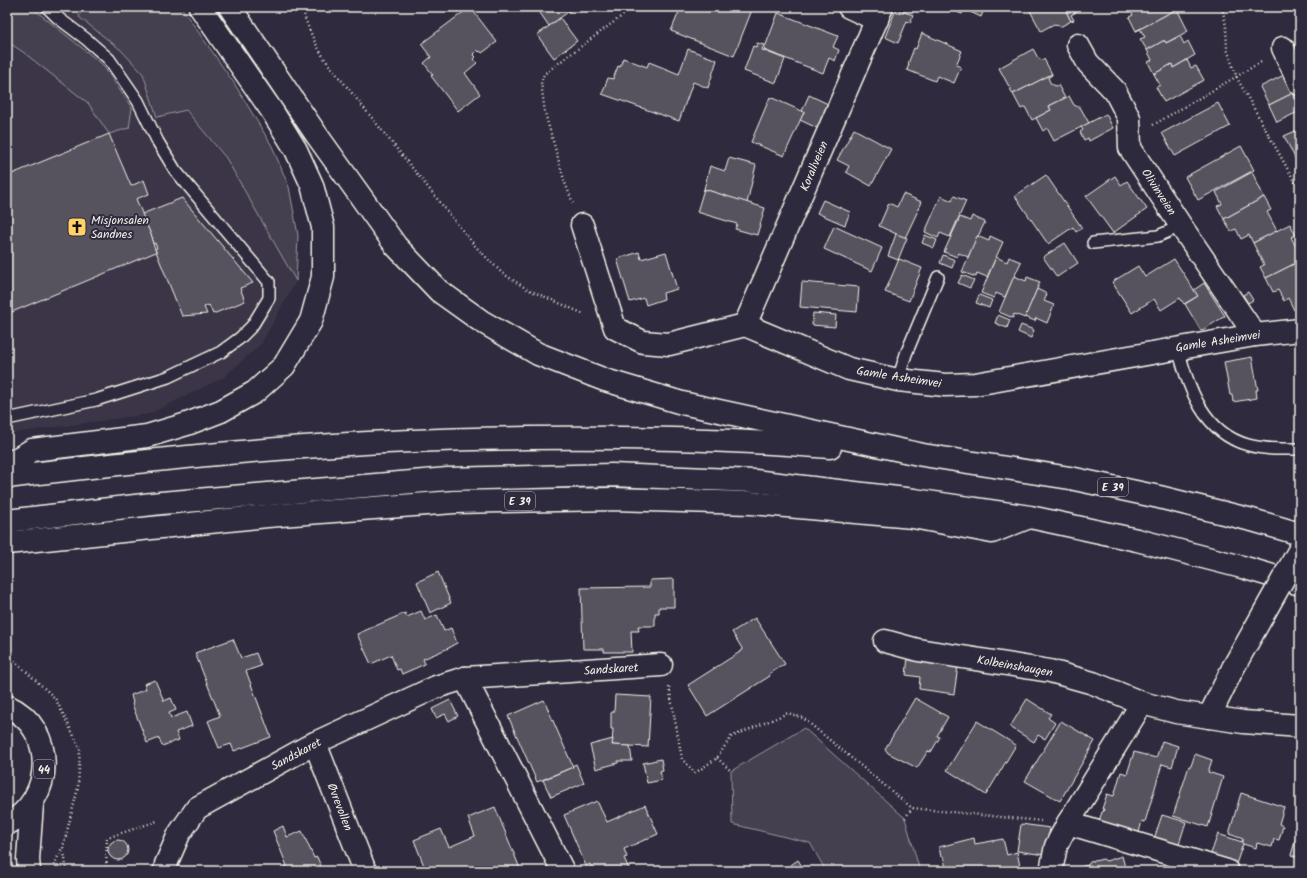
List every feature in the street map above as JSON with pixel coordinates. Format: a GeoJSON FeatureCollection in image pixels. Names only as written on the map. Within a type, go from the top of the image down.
{"type":"FeatureCollection","features":[{"type":"Feature","properties":{"kind":"main road"},"geometry":{"type":"LineString","coordinates":[[7,465],[32,450],[147,436],[187,424],[221,411],[255,392],[284,366],[311,321],[323,277],[323,228],[312,185],[296,150],[272,111],[200,7]]}},
{"type":"Feature","properties":{"kind":"main road","name":"E 39"},"geometry":{"type":"LineString","coordinates":[[230,7],[316,134],[396,246],[439,291],[481,321],[538,354],[606,380],[689,404],[923,455],[1077,480],[1173,500],[1300,534]]}},
{"type":"Feature","properties":{"kind":"main road"},"geometry":{"type":"LineString","coordinates":[[849,7],[879,13]]}},
{"type":"Feature","properties":{"kind":"main road","name":"Korallveien"},"geometry":{"type":"LineString","coordinates":[[745,325],[879,13]]}},
{"type":"Feature","properties":{"kind":"main road","name":"Olivinveien"},"geometry":{"type":"LineString","coordinates":[[1078,45],[1088,63],[1115,91],[1129,118],[1130,148],[1255,335]]}},
{"type":"Feature","properties":{"kind":"main road"},"geometry":{"type":"LineString","coordinates":[[1283,48],[1300,84]]}},
{"type":"Feature","properties":{"kind":"main road"},"geometry":{"type":"LineString","coordinates":[[582,225],[616,328],[643,342],[669,344],[745,325]]}},
{"type":"Feature","properties":{"kind":"main road","name":"Gamle Asheimvei"},"geometry":{"type":"LineString","coordinates":[[745,325],[849,369],[898,380],[945,385],[974,384],[1255,335],[1300,330]]}},
{"type":"Feature","properties":{"kind":"main road","name":"E 39"},"geometry":{"type":"LineString","coordinates":[[7,477],[156,460],[306,446],[449,439],[609,437],[758,441],[923,455]]}},
{"type":"Feature","properties":{"kind":"main road","name":"E 39"},"geometry":{"type":"LineString","coordinates":[[7,521],[161,503],[448,479],[612,475],[755,481],[914,500],[1030,517],[1138,540],[1235,565],[1300,584]]}},
{"type":"Feature","properties":{"kind":"main road","name":"E 39"},"geometry":{"type":"LineString","coordinates":[[7,543],[267,516],[454,502],[613,499],[751,503],[914,517],[992,532],[1030,517]]}},
{"type":"Feature","properties":{"kind":"main road"},"geometry":{"type":"LineString","coordinates":[[1209,717],[1233,668],[1300,549]]}},
{"type":"Feature","properties":{"kind":"main road","name":"Kolbeinshaugen"},"geometry":{"type":"LineString","coordinates":[[885,641],[918,650],[1050,671],[1093,683],[1142,703],[1176,712],[1243,722],[1300,726]]}},
{"type":"Feature","properties":{"kind":"main road","name":"Sandskaret"},"geometry":{"type":"LineString","coordinates":[[165,871],[166,864],[179,834],[197,808],[315,743],[436,687],[465,678],[662,665]]}},
{"type":"Feature","properties":{"kind":"main road"},"geometry":{"type":"LineString","coordinates":[[465,678],[564,871]]}},
{"type":"Feature","properties":{"kind":"main road"},"geometry":{"type":"LineString","coordinates":[[1051,871],[1056,846],[1142,703]]}},
{"type":"Feature","properties":{"kind":"main road","name":"44"},"geometry":{"type":"LineString","coordinates":[[7,706],[14,709],[30,723],[40,742],[44,764],[41,785],[32,804],[16,820],[7,824]]}},
{"type":"Feature","properties":{"kind":"main road","name":"Øvrevollen"},"geometry":{"type":"LineString","coordinates":[[315,743],[365,871]]}},
{"type":"Feature","properties":{"kind":"main road","name":"44"},"geometry":{"type":"LineString","coordinates":[[29,871],[28,859],[32,804]]}},
{"type":"Feature","properties":{"kind":"main road"},"geometry":{"type":"LineString","coordinates":[[1068,824],[1227,871]]}},
{"type":"Feature","properties":{"kind":"lane"},"geometry":{"type":"LineString","coordinates":[[7,419],[96,400],[168,377],[221,352],[240,338],[252,326],[269,298],[269,282],[175,170],[158,142],[138,102],[109,60],[47,7]]}},
{"type":"Feature","properties":{"kind":"lane"},"geometry":{"type":"LineString","coordinates":[[1093,243],[1158,236],[1181,226]]}},
{"type":"Feature","properties":{"kind":"lane"},"geometry":{"type":"LineString","coordinates":[[898,380],[906,354],[938,277]]}},
{"type":"Feature","properties":{"kind":"lane"},"geometry":{"type":"LineString","coordinates":[[1178,348],[1184,376],[1199,408],[1210,421],[1228,437],[1248,445],[1270,449],[1300,450]]}},
{"type":"Feature","properties":{"kind":"path"},"geometry":{"type":"LineString","coordinates":[[302,7],[306,23],[316,46],[326,61],[476,247],[502,273],[527,289],[616,328]]}},
{"type":"Feature","properties":{"kind":"path"},"geometry":{"type":"LineString","coordinates":[[582,225],[565,183],[544,113],[541,82],[544,74],[634,7]]}},
{"type":"Feature","properties":{"kind":"path"},"geometry":{"type":"LineString","coordinates":[[1222,7],[1226,26],[1227,49],[1237,78],[1296,184],[1300,188]]}},
{"type":"Feature","properties":{"kind":"path"},"geometry":{"type":"LineString","coordinates":[[1130,138],[1237,78],[1283,48]]}},
{"type":"Feature","properties":{"kind":"path"},"geometry":{"type":"LineString","coordinates":[[662,665],[671,693],[682,759],[695,773],[717,758],[731,737],[788,713],[803,718],[912,808],[1068,824]]}},
{"type":"Feature","properties":{"kind":"path"},"geometry":{"type":"LineString","coordinates":[[717,758],[731,770]]}},
{"type":"Feature","properties":{"kind":"path"},"geometry":{"type":"LineString","coordinates":[[905,818],[912,808]]}},
{"type":"Feature","properties":{"kind":"path"},"geometry":{"type":"LineString","coordinates":[[106,871],[107,838],[160,820]]}},
{"type":"Feature","properties":{"kind":"path"},"geometry":{"type":"LineString","coordinates":[[51,871],[63,847]]}},
{"type":"Feature","properties":{"kind":"shaded area"},"geometry":{"type":"Polygon","coordinates":[[[7,7],[82,7],[79,17],[121,50],[143,75],[157,117],[186,110],[226,158],[296,281],[261,344],[224,377],[149,414],[7,434],[7,7]]]}},
{"type":"Feature","properties":{"kind":"shaded area"},"geometry":{"type":"Polygon","coordinates":[[[7,7],[31,7],[102,64],[132,108],[129,128],[109,134],[88,103],[8,42],[7,7]]]}},
{"type":"Feature","properties":{"kind":"shaded area"},"geometry":{"type":"Polygon","coordinates":[[[82,7],[181,7],[234,83],[272,146],[289,187],[298,235],[296,281],[226,158],[186,110],[157,117],[143,74],[121,50],[79,17],[82,7]]]}},
{"type":"Feature","properties":{"kind":"shaded area"},"geometry":{"type":"Polygon","coordinates":[[[804,728],[905,818],[920,871],[826,871],[810,843],[732,824],[731,771],[804,728]]]}},
{"type":"Feature","properties":{"kind":"building"},"geometry":{"type":"Polygon","coordinates":[[[470,7],[497,42],[482,53],[477,50],[473,54],[476,57],[474,59],[477,63],[465,73],[480,94],[458,111],[431,76],[433,75],[424,63],[431,57],[421,44],[470,7]]]}},
{"type":"Feature","properties":{"kind":"building"},"geometry":{"type":"Polygon","coordinates":[[[536,7],[575,7],[549,26],[536,7]]]}},
{"type":"Feature","properties":{"kind":"building"},"geometry":{"type":"Polygon","coordinates":[[[681,7],[753,7],[734,56],[671,31],[681,7]]]}},
{"type":"Feature","properties":{"kind":"building"},"geometry":{"type":"Polygon","coordinates":[[[944,7],[985,7],[981,17],[964,9],[962,14],[944,7]]]}},
{"type":"Feature","properties":{"kind":"building"},"geometry":{"type":"Polygon","coordinates":[[[1028,7],[1064,7],[1071,21],[1060,27],[1059,25],[1054,24],[1041,31],[1028,7]]]}},
{"type":"Feature","properties":{"kind":"building"},"geometry":{"type":"Polygon","coordinates":[[[1064,7],[1080,7],[1081,9],[1071,15],[1074,20],[1071,21],[1064,7]]]}},
{"type":"Feature","properties":{"kind":"building"},"geometry":{"type":"Polygon","coordinates":[[[1129,7],[1175,7],[1177,9],[1136,31],[1129,17],[1133,15],[1129,7]]]}},
{"type":"Feature","properties":{"kind":"building"},"geometry":{"type":"Polygon","coordinates":[[[896,9],[913,15],[910,23],[907,21],[898,43],[885,37],[896,9]]]}},
{"type":"Feature","properties":{"kind":"building"},"geometry":{"type":"Polygon","coordinates":[[[1177,9],[1188,31],[1166,43],[1163,41],[1147,50],[1140,39],[1145,37],[1140,29],[1136,31],[1177,9]]]}},
{"type":"Feature","properties":{"kind":"building"},"geometry":{"type":"Polygon","coordinates":[[[778,13],[838,36],[833,47],[839,50],[835,61],[829,58],[823,73],[764,50],[778,13]]]}},
{"type":"Feature","properties":{"kind":"building"},"geometry":{"type":"Polygon","coordinates":[[[560,18],[577,41],[554,58],[537,35],[560,18]]]}},
{"type":"Feature","properties":{"kind":"building"},"geometry":{"type":"Polygon","coordinates":[[[922,33],[962,51],[956,65],[961,67],[954,83],[937,76],[935,81],[907,70],[914,48],[916,49],[922,33]]]}},
{"type":"Feature","properties":{"kind":"building"},"geometry":{"type":"Polygon","coordinates":[[[1180,36],[1184,44],[1188,41],[1195,55],[1173,68],[1172,64],[1154,74],[1148,62],[1152,60],[1147,50],[1163,41],[1166,43],[1180,36]]]}},
{"type":"Feature","properties":{"kind":"building"},"geometry":{"type":"Polygon","coordinates":[[[757,43],[764,45],[762,50],[785,59],[776,83],[744,71],[753,46],[756,47],[757,43]]]}},
{"type":"Feature","properties":{"kind":"building"},"geometry":{"type":"Polygon","coordinates":[[[688,49],[717,60],[708,88],[693,82],[679,121],[602,94],[608,78],[613,79],[623,58],[647,67],[649,62],[679,74],[688,49]]]}},
{"type":"Feature","properties":{"kind":"building"},"geometry":{"type":"Polygon","coordinates":[[[1033,49],[1038,58],[1042,60],[1044,59],[1052,74],[1013,94],[999,68],[1033,49]]]}},
{"type":"Feature","properties":{"kind":"building"},"geometry":{"type":"Polygon","coordinates":[[[1187,60],[1191,68],[1196,66],[1204,80],[1164,102],[1156,87],[1160,85],[1154,74],[1172,64],[1173,68],[1187,60]]]}},
{"type":"Feature","properties":{"kind":"building"},"geometry":{"type":"Polygon","coordinates":[[[1052,74],[1048,78],[1051,84],[1056,86],[1058,85],[1065,98],[1049,106],[1051,110],[1032,120],[1025,107],[1021,109],[1013,94],[1052,74]]]}},
{"type":"Feature","properties":{"kind":"building"},"geometry":{"type":"Polygon","coordinates":[[[1284,75],[1293,93],[1269,105],[1260,87],[1284,75]]]}},
{"type":"Feature","properties":{"kind":"building"},"geometry":{"type":"Polygon","coordinates":[[[1293,93],[1300,107],[1300,111],[1277,122],[1269,105],[1293,93]]]}},
{"type":"Feature","properties":{"kind":"building"},"geometry":{"type":"Polygon","coordinates":[[[809,95],[828,104],[817,128],[800,120],[809,95]]]}},
{"type":"Feature","properties":{"kind":"building"},"geometry":{"type":"Polygon","coordinates":[[[1069,96],[1074,105],[1080,107],[1089,123],[1054,141],[1047,128],[1043,131],[1036,118],[1051,110],[1049,106],[1069,96]]]}},
{"type":"Feature","properties":{"kind":"building"},"geometry":{"type":"Polygon","coordinates":[[[770,97],[804,112],[784,156],[751,142],[770,97]]]}},
{"type":"Feature","properties":{"kind":"building"},"geometry":{"type":"Polygon","coordinates":[[[1218,103],[1230,126],[1175,156],[1162,133],[1218,103]]]}},
{"type":"Feature","properties":{"kind":"building"},"geometry":{"type":"Polygon","coordinates":[[[1106,114],[1113,128],[1089,141],[1088,138],[1084,140],[1080,132],[1083,130],[1081,127],[1106,114]]]}},
{"type":"Feature","properties":{"kind":"building"},"geometry":{"type":"Polygon","coordinates":[[[854,129],[891,149],[871,186],[846,172],[849,166],[837,160],[854,129]]]}},
{"type":"Feature","properties":{"kind":"building"},"geometry":{"type":"Polygon","coordinates":[[[1300,129],[1300,160],[1297,162],[1284,136],[1300,129]]]}},
{"type":"Feature","properties":{"kind":"building","name":"Misjonsalen Sandnes"},"geometry":{"type":"Polygon","coordinates":[[[109,134],[131,186],[144,180],[149,194],[136,199],[153,239],[156,252],[7,314],[7,176],[109,134]]]}},
{"type":"Feature","properties":{"kind":"building"},"geometry":{"type":"Polygon","coordinates":[[[1241,146],[1254,170],[1198,200],[1185,177],[1241,146]]]}},
{"type":"Feature","properties":{"kind":"building"},"geometry":{"type":"Polygon","coordinates":[[[729,158],[756,165],[747,203],[704,189],[710,166],[725,171],[729,158]]]}},
{"type":"Feature","properties":{"kind":"building"},"geometry":{"type":"Polygon","coordinates":[[[1252,172],[1264,197],[1224,219],[1217,206],[1222,204],[1216,192],[1252,172]]]}},
{"type":"Feature","properties":{"kind":"building"},"geometry":{"type":"Polygon","coordinates":[[[1046,175],[1082,228],[1076,232],[1073,227],[1048,244],[1015,196],[1046,175]]]}},
{"type":"Feature","properties":{"kind":"building"},"geometry":{"type":"Polygon","coordinates":[[[1115,176],[1121,185],[1127,181],[1147,209],[1113,233],[1086,196],[1115,176]]]}},
{"type":"Feature","properties":{"kind":"building"},"geometry":{"type":"Polygon","coordinates":[[[704,189],[765,208],[757,235],[735,229],[737,224],[697,212],[704,189]]]}},
{"type":"Feature","properties":{"kind":"building"},"geometry":{"type":"Polygon","coordinates":[[[903,194],[922,202],[905,238],[879,226],[889,203],[897,207],[903,194]]]}},
{"type":"Feature","properties":{"kind":"building"},"geometry":{"type":"Polygon","coordinates":[[[941,196],[952,201],[954,196],[966,201],[950,237],[940,233],[938,238],[925,232],[941,196]]]}},
{"type":"Feature","properties":{"kind":"building"},"geometry":{"type":"Polygon","coordinates":[[[1264,197],[1271,210],[1267,212],[1277,231],[1253,243],[1249,235],[1241,239],[1236,229],[1231,231],[1224,219],[1264,197]]]}},
{"type":"Feature","properties":{"kind":"building"},"geometry":{"type":"Polygon","coordinates":[[[182,198],[253,283],[240,288],[245,301],[213,314],[209,305],[204,307],[207,314],[182,316],[155,249],[157,248],[155,243],[153,244],[153,239],[142,214],[182,198]]]}},
{"type":"Feature","properties":{"kind":"building"},"geometry":{"type":"Polygon","coordinates":[[[823,200],[850,212],[845,225],[817,213],[823,200]]]}},
{"type":"Feature","properties":{"kind":"building"},"geometry":{"type":"Polygon","coordinates":[[[972,216],[985,222],[968,257],[959,253],[957,257],[944,252],[960,217],[970,221],[972,216]]]}},
{"type":"Feature","properties":{"kind":"building"},"geometry":{"type":"Polygon","coordinates":[[[1290,224],[1296,235],[1291,237],[1296,247],[1300,245],[1300,261],[1266,278],[1260,267],[1264,265],[1253,243],[1290,224]]]}},
{"type":"Feature","properties":{"kind":"building"},"geometry":{"type":"Polygon","coordinates":[[[834,226],[882,248],[872,271],[824,249],[834,226]]]}},
{"type":"Feature","properties":{"kind":"building"},"geometry":{"type":"Polygon","coordinates":[[[896,234],[907,238],[898,260],[888,256],[896,234]]]}},
{"type":"Feature","properties":{"kind":"building"},"geometry":{"type":"Polygon","coordinates":[[[925,235],[937,240],[934,248],[922,243],[925,235]]]}},
{"type":"Feature","properties":{"kind":"building"},"geometry":{"type":"Polygon","coordinates":[[[977,236],[989,241],[990,236],[1003,242],[987,277],[977,273],[976,277],[962,272],[977,236]]]}},
{"type":"Feature","properties":{"kind":"building"},"geometry":{"type":"Polygon","coordinates":[[[1065,243],[1078,263],[1057,277],[1043,257],[1065,243]]]}},
{"type":"Feature","properties":{"kind":"building"},"geometry":{"type":"Polygon","coordinates":[[[639,252],[641,259],[666,252],[677,289],[663,293],[664,299],[646,305],[644,298],[630,302],[617,259],[639,252]]]}},
{"type":"Feature","properties":{"kind":"building"},"geometry":{"type":"Polygon","coordinates":[[[943,255],[955,260],[952,268],[940,263],[943,255]]]}},
{"type":"Feature","properties":{"kind":"building"},"geometry":{"type":"Polygon","coordinates":[[[996,257],[1007,262],[1009,257],[1021,262],[1005,297],[996,293],[994,298],[981,293],[996,257]]]}},
{"type":"Feature","properties":{"kind":"building"},"geometry":{"type":"Polygon","coordinates":[[[899,259],[922,268],[909,301],[885,292],[899,259]]]}},
{"type":"Feature","properties":{"kind":"building"},"geometry":{"type":"Polygon","coordinates":[[[1174,259],[1198,296],[1184,304],[1180,298],[1161,310],[1154,299],[1132,313],[1112,282],[1138,266],[1145,277],[1174,259]]]}},
{"type":"Feature","properties":{"kind":"building"},"geometry":{"type":"Polygon","coordinates":[[[1300,261],[1300,308],[1294,310],[1288,298],[1284,301],[1278,290],[1273,292],[1266,278],[1300,261]]]}},
{"type":"Feature","properties":{"kind":"building"},"geometry":{"type":"Polygon","coordinates":[[[962,275],[974,280],[970,288],[958,283],[962,275]]]}},
{"type":"Feature","properties":{"kind":"building"},"geometry":{"type":"Polygon","coordinates":[[[1014,276],[1026,281],[1027,277],[1040,282],[1025,318],[1014,314],[1013,318],[999,312],[1014,276]]]}},
{"type":"Feature","properties":{"kind":"building"},"geometry":{"type":"Polygon","coordinates":[[[802,282],[859,287],[857,312],[800,307],[802,282]]]}},
{"type":"Feature","properties":{"kind":"building"},"geometry":{"type":"Polygon","coordinates":[[[1204,283],[1225,316],[1201,331],[1185,304],[1198,296],[1194,290],[1204,283]]]}},
{"type":"Feature","properties":{"kind":"building"},"geometry":{"type":"Polygon","coordinates":[[[1037,289],[1047,294],[1044,301],[1054,305],[1047,323],[1036,318],[1035,321],[1025,317],[1037,289]]]}},
{"type":"Feature","properties":{"kind":"building"},"geometry":{"type":"Polygon","coordinates":[[[1248,292],[1253,300],[1248,303],[1243,295],[1248,292]]]}},
{"type":"Feature","properties":{"kind":"building"},"geometry":{"type":"Polygon","coordinates":[[[979,295],[992,300],[989,308],[976,303],[979,295]]]}},
{"type":"Feature","properties":{"kind":"building"},"geometry":{"type":"Polygon","coordinates":[[[813,313],[836,315],[835,327],[812,325],[813,313]]]}},
{"type":"Feature","properties":{"kind":"building"},"geometry":{"type":"Polygon","coordinates":[[[998,315],[1010,320],[1007,328],[995,323],[998,315]]]}},
{"type":"Feature","properties":{"kind":"building"},"geometry":{"type":"Polygon","coordinates":[[[1021,325],[1034,330],[1031,338],[1018,332],[1021,325]]]}},
{"type":"Feature","properties":{"kind":"building"},"geometry":{"type":"Polygon","coordinates":[[[1252,357],[1258,390],[1256,390],[1257,398],[1233,402],[1232,395],[1230,395],[1224,362],[1252,357]]]}},
{"type":"Feature","properties":{"kind":"building"},"geometry":{"type":"Polygon","coordinates":[[[438,572],[451,603],[430,613],[417,582],[438,572]]]}},
{"type":"Feature","properties":{"kind":"building"},"geometry":{"type":"Polygon","coordinates":[[[674,579],[674,607],[659,607],[659,613],[655,613],[655,626],[638,626],[639,631],[631,631],[632,652],[604,652],[604,649],[583,649],[581,588],[650,587],[650,580],[674,579]]]}},
{"type":"Feature","properties":{"kind":"building"},"geometry":{"type":"Polygon","coordinates":[[[421,611],[425,620],[437,615],[444,631],[451,628],[457,643],[423,659],[425,664],[402,674],[400,669],[397,670],[391,655],[371,664],[357,634],[405,613],[407,617],[421,611]]]}},
{"type":"Feature","properties":{"kind":"building"},"geometry":{"type":"Polygon","coordinates":[[[755,618],[785,664],[769,674],[770,676],[707,716],[688,685],[743,650],[732,632],[755,618]]]}},
{"type":"Feature","properties":{"kind":"building"},"geometry":{"type":"Polygon","coordinates":[[[233,639],[241,658],[256,653],[261,666],[246,671],[271,737],[234,751],[231,744],[219,748],[208,721],[220,716],[195,653],[233,639]]]}},
{"type":"Feature","properties":{"kind":"building"},"geometry":{"type":"Polygon","coordinates":[[[908,657],[958,666],[954,694],[919,689],[920,677],[906,675],[908,657]]]}},
{"type":"Feature","properties":{"kind":"building"},"geometry":{"type":"Polygon","coordinates":[[[155,680],[164,701],[171,698],[176,710],[169,713],[171,718],[187,712],[192,726],[176,732],[179,740],[162,746],[159,738],[147,743],[132,704],[131,695],[146,689],[144,684],[155,680]]]}},
{"type":"Feature","properties":{"kind":"building"},"geometry":{"type":"Polygon","coordinates":[[[615,695],[651,697],[648,747],[612,745],[613,729],[611,729],[611,713],[614,712],[615,695]]]}},
{"type":"Feature","properties":{"kind":"building"},"geometry":{"type":"Polygon","coordinates":[[[915,698],[948,717],[937,736],[940,737],[931,752],[928,751],[917,768],[888,753],[885,749],[915,698]]]}},
{"type":"Feature","properties":{"kind":"building"},"geometry":{"type":"Polygon","coordinates":[[[1027,699],[1051,714],[1048,718],[1055,723],[1045,739],[1038,735],[1034,742],[1010,727],[1027,699]]]}},
{"type":"Feature","properties":{"kind":"building"},"geometry":{"type":"Polygon","coordinates":[[[450,700],[458,716],[449,721],[445,714],[436,718],[432,709],[450,700]]]}},
{"type":"Feature","properties":{"kind":"building"},"geometry":{"type":"Polygon","coordinates":[[[544,700],[573,767],[537,782],[508,716],[544,700]]]}},
{"type":"Feature","properties":{"kind":"building"},"geometry":{"type":"Polygon","coordinates":[[[977,721],[1016,745],[986,795],[947,770],[977,721]]]}},
{"type":"Feature","properties":{"kind":"building"},"geometry":{"type":"Polygon","coordinates":[[[1061,721],[1095,741],[1060,801],[1025,781],[1061,721]]]}},
{"type":"Feature","properties":{"kind":"building"},"geometry":{"type":"Polygon","coordinates":[[[613,739],[612,745],[630,746],[632,761],[618,761],[618,763],[596,769],[590,745],[613,739]]]}},
{"type":"Feature","properties":{"kind":"building"},"geometry":{"type":"Polygon","coordinates":[[[1162,741],[1178,746],[1172,767],[1162,764],[1145,822],[1142,821],[1138,836],[1098,824],[1104,809],[1102,809],[1107,794],[1114,796],[1121,772],[1127,774],[1134,752],[1156,758],[1162,741]]]}},
{"type":"Feature","properties":{"kind":"building"},"geometry":{"type":"Polygon","coordinates":[[[1195,754],[1212,760],[1208,772],[1223,777],[1208,827],[1173,816],[1189,766],[1191,766],[1195,754]]]}},
{"type":"Feature","properties":{"kind":"building"},"geometry":{"type":"Polygon","coordinates":[[[661,759],[663,770],[660,771],[662,780],[647,783],[643,763],[661,759]]]}},
{"type":"Feature","properties":{"kind":"building"},"geometry":{"type":"Polygon","coordinates":[[[576,764],[584,783],[551,797],[543,780],[573,767],[572,766],[576,764]]]}},
{"type":"Feature","properties":{"kind":"building"},"geometry":{"type":"Polygon","coordinates":[[[1241,793],[1284,807],[1279,824],[1283,826],[1279,840],[1274,839],[1272,847],[1257,843],[1256,848],[1241,843],[1243,839],[1229,834],[1241,793]]]}},
{"type":"Feature","properties":{"kind":"building"},"geometry":{"type":"Polygon","coordinates":[[[597,801],[607,822],[645,805],[658,834],[624,849],[627,857],[624,858],[630,871],[593,871],[590,864],[586,866],[564,815],[597,801]]]}},
{"type":"Feature","properties":{"kind":"building"},"geometry":{"type":"Polygon","coordinates":[[[495,807],[521,871],[426,871],[414,840],[441,829],[449,847],[475,836],[468,818],[495,807]]]}},
{"type":"Feature","properties":{"kind":"building"},"geometry":{"type":"Polygon","coordinates":[[[1162,815],[1186,822],[1178,847],[1154,839],[1162,815]]]}},
{"type":"Feature","properties":{"kind":"building"},"geometry":{"type":"Polygon","coordinates":[[[1021,824],[1050,828],[1045,855],[1017,851],[1021,824]]]}},
{"type":"Feature","properties":{"kind":"building"},"geometry":{"type":"Polygon","coordinates":[[[1297,824],[1300,825],[1300,858],[1291,855],[1298,831],[1295,830],[1297,824]]]}},
{"type":"Feature","properties":{"kind":"building"},"geometry":{"type":"Polygon","coordinates":[[[283,826],[287,837],[302,831],[314,858],[317,857],[323,871],[285,871],[284,868],[287,866],[273,831],[283,826]]]}},
{"type":"Feature","properties":{"kind":"building"},"geometry":{"type":"Polygon","coordinates":[[[1218,834],[1242,842],[1243,844],[1235,867],[1209,859],[1218,834]]]}},
{"type":"Feature","properties":{"kind":"building"},"geometry":{"type":"Polygon","coordinates":[[[974,838],[975,844],[1003,839],[1007,855],[1017,852],[1021,871],[947,871],[943,856],[941,857],[939,847],[974,838]]]}},
{"type":"Feature","properties":{"kind":"building"},"geometry":{"type":"Polygon","coordinates":[[[118,840],[125,843],[128,850],[125,857],[118,860],[111,857],[108,850],[111,843],[118,840]]]}},
{"type":"Feature","properties":{"kind":"building"},"geometry":{"type":"Polygon","coordinates":[[[1122,856],[1126,871],[1066,871],[1088,865],[1090,862],[1103,859],[1106,861],[1122,856]]]}},
{"type":"Feature","properties":{"kind":"building"},"geometry":{"type":"Polygon","coordinates":[[[798,860],[805,871],[782,871],[798,860]]]}},
{"type":"Feature","properties":{"kind":"place","name":"Misjonsalen Sandnes"},"geometry":{"type":"Point","coordinates":[77,227]}}]}
